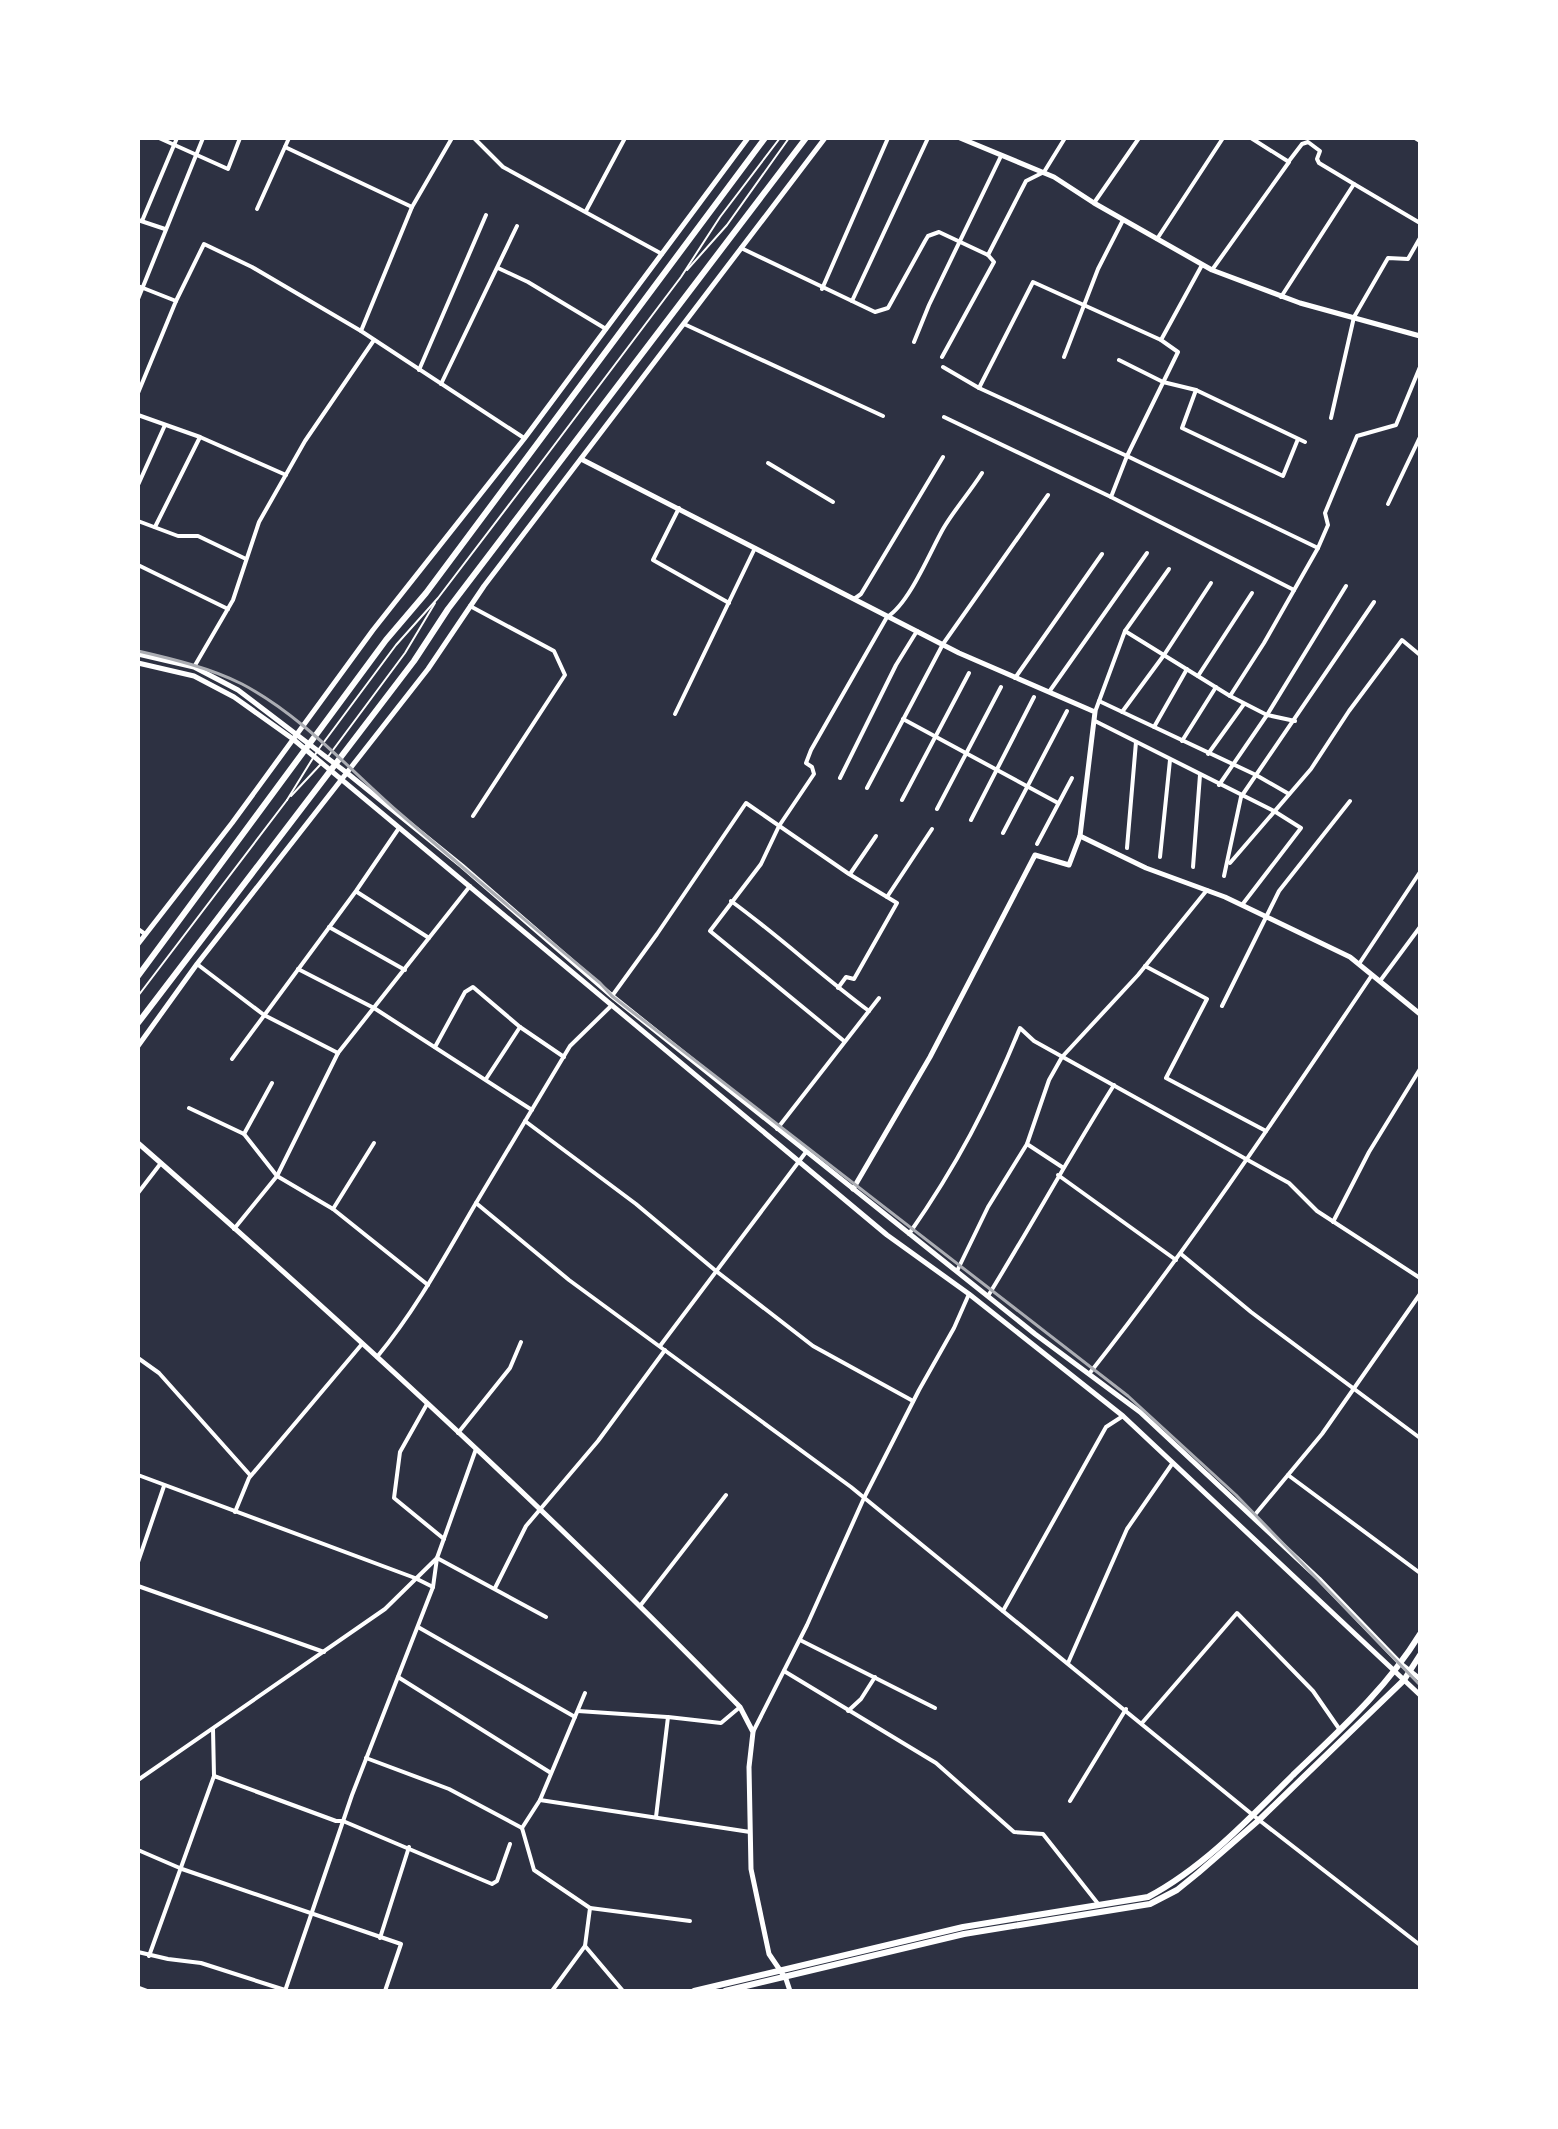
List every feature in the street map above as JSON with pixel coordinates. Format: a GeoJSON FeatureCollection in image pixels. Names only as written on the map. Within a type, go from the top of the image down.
{"type":"FeatureCollection","features":[{"type":"Feature","properties":{"kind":"main road"},"geometry":{"type":"LineString","coordinates":[[138,976],[765,138]]}},
{"type":"Feature","properties":{"kind":"main road"},"geometry":{"type":"LineString","coordinates":[[138,1023],[806,138]]}},
{"type":"Feature","properties":{"kind":"main road"},"geometry":{"type":"LineString","coordinates":[[694,1991],[963,1927],[1148,1897],[1173,1884],[1256,1817],[1395,1671],[1420,1634]]}},
{"type":"Feature","properties":{"kind":"main road"},"geometry":{"type":"LineString","coordinates":[[725,1991],[786,1979],[964,1934],[1150,1904],[1177,1890],[1404,1680],[1420,1655]]}},
{"type":"Feature","properties":{"kind":"street"},"geometry":{"type":"LineString","coordinates":[[159,138],[228,169],[240,138]]}},
{"type":"Feature","properties":{"kind":"street"},"geometry":{"type":"LineString","coordinates":[[165,229],[140,221],[177,138]]}},
{"type":"Feature","properties":{"kind":"street"},"geometry":{"type":"LineString","coordinates":[[138,299],[140,287],[203,138]]}},
{"type":"Feature","properties":{"kind":"street"},"geometry":{"type":"LineString","coordinates":[[257,209],[289,138]]}},
{"type":"Feature","properties":{"kind":"street"},"geometry":{"type":"LineString","coordinates":[[361,331],[412,207],[452,138]]}},
{"type":"Feature","properties":{"kind":"street"},"geometry":{"type":"LineString","coordinates":[[474,138],[503,167],[662,254]]}},
{"type":"Feature","properties":{"kind":"street"},"geometry":{"type":"LineString","coordinates":[[586,211],[625,138]]}},
{"type":"Feature","properties":{"kind":"street"},"geometry":{"type":"LineString","coordinates":[[138,944],[232,823],[373,630],[524,439],[748,138]]}},
{"type":"Feature","properties":{"kind":"street"},"geometry":{"type":"LineString","coordinates":[[138,1046],[197,964],[428,669],[470,606],[825,138]]}},
{"type":"Feature","properties":{"kind":"street"},"geometry":{"type":"LineString","coordinates":[[822,289],[888,138]]}},
{"type":"Feature","properties":{"kind":"street"},"geometry":{"type":"LineString","coordinates":[[852,301],[928,138]]}},
{"type":"Feature","properties":{"kind":"street"},"geometry":{"type":"LineString","coordinates":[[960,138],[1044,172],[1212,270],[1281,297],[1420,336]]}},
{"type":"Feature","properties":{"kind":"street"},"geometry":{"type":"LineString","coordinates":[[988,255],[1026,181],[1044,172],[1065,138]]}},
{"type":"Feature","properties":{"kind":"street"},"geometry":{"type":"LineString","coordinates":[[1094,203],[1139,138]]}},
{"type":"Feature","properties":{"kind":"street"},"geometry":{"type":"LineString","coordinates":[[1157,239],[1223,138]]}},
{"type":"Feature","properties":{"kind":"street"},"geometry":{"type":"LineString","coordinates":[[1251,138],[1289,162]]}},
{"type":"Feature","properties":{"kind":"street"},"geometry":{"type":"LineString","coordinates":[[1212,270],[1302,144],[1308,142],[1320,151],[1319,163],[1420,223]]}},
{"type":"Feature","properties":{"kind":"street"},"geometry":{"type":"LineString","coordinates":[[285,147],[412,207]]}},
{"type":"Feature","properties":{"kind":"street"},"geometry":{"type":"LineString","coordinates":[[914,342],[1001,156]]}},
{"type":"Feature","properties":{"kind":"street"},"geometry":{"type":"LineString","coordinates":[[1281,297],[1354,184]]}},
{"type":"Feature","properties":{"kind":"street"},"geometry":{"type":"LineString","coordinates":[[419,370],[486,215]]}},
{"type":"Feature","properties":{"kind":"street"},"geometry":{"type":"LineString","coordinates":[[1064,357],[1098,269],[1123,220]]}},
{"type":"Feature","properties":{"kind":"street"},"geometry":{"type":"LineString","coordinates":[[441,384],[517,226]]}},
{"type":"Feature","properties":{"kind":"street"},"geometry":{"type":"LineString","coordinates":[[741,248],[875,312],[888,308],[928,236],[939,232],[988,255],[994,262],[942,357]]}},
{"type":"Feature","properties":{"kind":"street"},"geometry":{"type":"LineString","coordinates":[[1331,418],[1354,317],[1388,258],[1408,259],[1420,238]]}},
{"type":"Feature","properties":{"kind":"street"},"geometry":{"type":"LineString","coordinates":[[138,393],[176,301],[204,244],[252,267],[361,331],[524,439]]}},
{"type":"Feature","properties":{"kind":"street"},"geometry":{"type":"LineString","coordinates":[[1161,340],[1202,265]]}},
{"type":"Feature","properties":{"kind":"street"},"geometry":{"type":"LineString","coordinates":[[498,268],[528,282],[606,329]]}},
{"type":"Feature","properties":{"kind":"street"},"geometry":{"type":"LineString","coordinates":[[979,388],[1033,282],[1161,340],[1178,352],[1127,456],[1111,497]]}},
{"type":"Feature","properties":{"kind":"street"},"geometry":{"type":"LineString","coordinates":[[140,287],[176,301]]}},
{"type":"Feature","properties":{"kind":"street"},"geometry":{"type":"LineString","coordinates":[[684,324],[883,416]]}},
{"type":"Feature","properties":{"kind":"street"},"geometry":{"type":"LineString","coordinates":[[194,667],[228,609],[259,522],[305,441],[374,340]]}},
{"type":"Feature","properties":{"kind":"street"},"geometry":{"type":"LineString","coordinates":[[1119,360],[1163,382],[1196,390],[1305,442]]}},
{"type":"Feature","properties":{"kind":"street"},"geometry":{"type":"LineString","coordinates":[[943,367],[979,388],[1318,548]]}},
{"type":"Feature","properties":{"kind":"street"},"geometry":{"type":"LineString","coordinates":[[1230,696],[1318,548],[1328,525],[1325,513],[1357,436],[1396,425],[1420,367]]}},
{"type":"Feature","properties":{"kind":"street"},"geometry":{"type":"LineString","coordinates":[[1196,390],[1182,428],[1283,476],[1298,439]]}},
{"type":"Feature","properties":{"kind":"street"},"geometry":{"type":"LineString","coordinates":[[138,415],[200,437],[286,475]]}},
{"type":"Feature","properties":{"kind":"street"},"geometry":{"type":"LineString","coordinates":[[944,417],[1294,590]]}},
{"type":"Feature","properties":{"kind":"street"},"geometry":{"type":"LineString","coordinates":[[138,485],[165,425]]}},
{"type":"Feature","properties":{"kind":"street"},"geometry":{"type":"LineString","coordinates":[[155,527],[200,437]]}},
{"type":"Feature","properties":{"kind":"street"},"geometry":{"type":"LineString","coordinates":[[1388,504],[1420,437]]}},
{"type":"Feature","properties":{"kind":"street"},"geometry":{"type":"LineString","coordinates":[[854,599],[861,594],[943,457]]}},
{"type":"Feature","properties":{"kind":"street"},"geometry":{"type":"LineString","coordinates":[[581,459],[887,617],[1095,712]]}},
{"type":"Feature","properties":{"kind":"street"},"geometry":{"type":"LineString","coordinates":[[768,463],[833,502]]}},
{"type":"Feature","properties":{"kind":"street"},"geometry":{"type":"LineString","coordinates":[[844,1041],[710,931],[761,864],[779,826],[814,774],[812,767],[806,763],[811,750],[887,617],[894,613],[942,531],[982,473]]}},
{"type":"Feature","properties":{"kind":"street"},"geometry":{"type":"LineString","coordinates":[[867,788],[943,644],[1048,495]]}},
{"type":"Feature","properties":{"kind":"street"},"geometry":{"type":"LineString","coordinates":[[679,508],[653,560],[729,603]]}},
{"type":"Feature","properties":{"kind":"street"},"geometry":{"type":"LineString","coordinates":[[138,521],[178,536],[198,536],[246,559]]}},
{"type":"Feature","properties":{"kind":"street"},"geometry":{"type":"LineString","coordinates":[[675,714],[755,548]]}},
{"type":"Feature","properties":{"kind":"street"},"geometry":{"type":"LineString","coordinates":[[1049,692],[1147,553]]}},
{"type":"Feature","properties":{"kind":"street"},"geometry":{"type":"LineString","coordinates":[[1015,678],[1102,554]]}},
{"type":"Feature","properties":{"kind":"street"},"geometry":{"type":"LineString","coordinates":[[138,565],[228,609]]}},
{"type":"Feature","properties":{"kind":"street"},"geometry":{"type":"LineString","coordinates":[[853,1189],[930,1057],[1035,855],[1069,865],[1080,836],[1095,712],[1125,631],[1169,569]]}},
{"type":"Feature","properties":{"kind":"street"},"geometry":{"type":"LineString","coordinates":[[1122,712],[1211,583]]}},
{"type":"Feature","properties":{"kind":"street"},"geometry":{"type":"LineString","coordinates":[[1218,785],[1267,715],[1346,586]]}},
{"type":"Feature","properties":{"kind":"street"},"geometry":{"type":"LineString","coordinates":[[1198,676],[1252,593]]}},
{"type":"Feature","properties":{"kind":"street"},"geometry":{"type":"LineString","coordinates":[[1224,876],[1241,797],[1374,602]]}},
{"type":"Feature","properties":{"kind":"street"},"geometry":{"type":"LineString","coordinates":[[470,606],[554,651],[565,675],[473,816]]}},
{"type":"Feature","properties":{"kind":"street"},"geometry":{"type":"LineString","coordinates":[[840,778],[896,665],[917,631]]}},
{"type":"Feature","properties":{"kind":"street"},"geometry":{"type":"LineString","coordinates":[[1125,631],[1230,696],[1267,715],[1295,721]]}},
{"type":"Feature","properties":{"kind":"street"},"geometry":{"type":"LineString","coordinates":[[1228,866],[1311,769],[1402,640],[1420,655]]}},
{"type":"Feature","properties":{"kind":"street"},"geometry":{"type":"LineString","coordinates":[[138,654],[194,667],[238,690],[334,767],[347,773],[462,866],[612,996],[777,1129],[1140,1412],[1319,1579],[1401,1664],[1420,1679]]}},
{"type":"Feature","properties":{"kind":"street"},"geometry":{"type":"LineString","coordinates":[[138,663],[194,676],[295,736]]}},
{"type":"Feature","properties":{"kind":"street"},"geometry":{"type":"LineString","coordinates":[[1154,727],[1187,669]]}},
{"type":"Feature","properties":{"kind":"street"},"geometry":{"type":"LineString","coordinates":[[902,800],[969,673]]}},
{"type":"Feature","properties":{"kind":"street"},"geometry":{"type":"LineString","coordinates":[[937,809],[1001,687]]}},
{"type":"Feature","properties":{"kind":"street"},"geometry":{"type":"LineString","coordinates":[[1182,741],[1216,687]]}},
{"type":"Feature","properties":{"kind":"street"},"geometry":{"type":"LineString","coordinates":[[971,820],[1034,697]]}},
{"type":"Feature","properties":{"kind":"street"},"geometry":{"type":"LineString","coordinates":[[1099,701],[1256,775],[1289,794]]}},
{"type":"Feature","properties":{"kind":"street"},"geometry":{"type":"LineString","coordinates":[[1208,754],[1244,703]]}},
{"type":"Feature","properties":{"kind":"street"},"geometry":{"type":"LineString","coordinates":[[1003,833],[1067,711]]}},
{"type":"Feature","properties":{"kind":"street"},"geometry":{"type":"LineString","coordinates":[[903,719],[1058,803]]}},
{"type":"Feature","properties":{"kind":"street"},"geometry":{"type":"LineString","coordinates":[[1095,721],[1274,811],[1301,828],[1242,905]]}},
{"type":"Feature","properties":{"kind":"street"},"geometry":{"type":"LineString","coordinates":[[1127,848],[1136,742]]}},
{"type":"Feature","properties":{"kind":"street"},"geometry":{"type":"LineString","coordinates":[[1160,857],[1170,760]]}},
{"type":"Feature","properties":{"kind":"street"},"geometry":{"type":"LineString","coordinates":[[334,767],[343,779],[399,828],[887,1235],[969,1294],[1123,1416],[1420,1695]]}},
{"type":"Feature","properties":{"kind":"street"},"geometry":{"type":"LineString","coordinates":[[1193,867],[1200,775]]}},
{"type":"Feature","properties":{"kind":"street"},"geometry":{"type":"LineString","coordinates":[[1037,844],[1072,778]]}},
{"type":"Feature","properties":{"kind":"street"},"geometry":{"type":"LineString","coordinates":[[1222,1006],[1279,891],[1350,801]]}},
{"type":"Feature","properties":{"kind":"street"},"geometry":{"type":"LineString","coordinates":[[612,996],[746,803],[897,903],[854,979],[846,977],[838,988]]}},
{"type":"Feature","properties":{"kind":"street"},"geometry":{"type":"LineString","coordinates":[[232,1059],[399,828]]}},
{"type":"Feature","properties":{"kind":"street"},"geometry":{"type":"LineString","coordinates":[[887,898],[932,829]]}},
{"type":"Feature","properties":{"kind":"street"},"geometry":{"type":"LineString","coordinates":[[849,874],[876,836]]}},
{"type":"Feature","properties":{"kind":"street"},"geometry":{"type":"LineString","coordinates":[[1080,836],[1146,868],[1242,905],[1350,957],[1420,1014]]}},
{"type":"Feature","properties":{"kind":"street"},"geometry":{"type":"LineString","coordinates":[[1359,964],[1420,872]]}},
{"type":"Feature","properties":{"kind":"street"},"geometry":{"type":"LineString","coordinates":[[234,1229],[277,1176],[338,1053],[470,886]]}},
{"type":"Feature","properties":{"kind":"street"},"geometry":{"type":"LineString","coordinates":[[957,1271],[988,1207],[1027,1144],[1049,1080],[1062,1057],[1145,966],[1207,890]]}},
{"type":"Feature","properties":{"kind":"street"},"geometry":{"type":"LineString","coordinates":[[356,891],[429,938]]}},
{"type":"Feature","properties":{"kind":"street"},"geometry":{"type":"LineString","coordinates":[[731,901],[768,927],[869,1011]]}},
{"type":"Feature","properties":{"kind":"street"},"geometry":{"type":"LineString","coordinates":[[329,927],[405,970]]}},
{"type":"Feature","properties":{"kind":"street"},"geometry":{"type":"LineString","coordinates":[[1380,981],[1420,927]]}},
{"type":"Feature","properties":{"kind":"street"},"geometry":{"type":"LineString","coordinates":[[138,929],[145,934]]}},
{"type":"Feature","properties":{"kind":"street"},"geometry":{"type":"LineString","coordinates":[[197,964],[264,1015],[338,1053]]}},
{"type":"Feature","properties":{"kind":"street"},"geometry":{"type":"LineString","coordinates":[[1145,966],[1207,999],[1166,1078],[1266,1131]]}},
{"type":"Feature","properties":{"kind":"street"},"geometry":{"type":"LineString","coordinates":[[298,969],[374,1008],[532,1110]]}},
{"type":"Feature","properties":{"kind":"street"},"geometry":{"type":"LineString","coordinates":[[1089,1374],[1247,1160],[1372,975]]}},
{"type":"Feature","properties":{"kind":"street"},"geometry":{"type":"LineString","coordinates":[[435,1047],[469,988],[479,990],[520,1027],[564,1057]]}},
{"type":"Feature","properties":{"kind":"street"},"geometry":{"type":"LineString","coordinates":[[777,1129],[879,998]]}},
{"type":"Feature","properties":{"kind":"street"},"geometry":{"type":"LineString","coordinates":[[377,1357],[428,1285],[570,1046],[612,1005]]}},
{"type":"Feature","properties":{"kind":"street"},"geometry":{"type":"LineString","coordinates":[[486,1079],[520,1027]]}},
{"type":"Feature","properties":{"kind":"street"},"geometry":{"type":"LineString","coordinates":[[909,1234],[948,1177],[994,1093],[1020,1028],[1034,1041],[1289,1183],[1317,1211],[1420,1278]]}},
{"type":"Feature","properties":{"kind":"street"},"geometry":{"type":"LineString","coordinates":[[1333,1222],[1369,1152],[1420,1069]]}},
{"type":"Feature","properties":{"kind":"street"},"geometry":{"type":"LineString","coordinates":[[244,1134],[272,1083]]}},
{"type":"Feature","properties":{"kind":"street"},"geometry":{"type":"LineString","coordinates":[[988,1296],[1062,1167],[1114,1085]]}},
{"type":"Feature","properties":{"kind":"street"},"geometry":{"type":"LineString","coordinates":[[189,1108],[244,1134],[277,1176],[333,1209],[428,1285]]}},
{"type":"Feature","properties":{"kind":"street"},"geometry":{"type":"LineString","coordinates":[[525,1121],[636,1204],[813,1346],[913,1401]]}},
{"type":"Feature","properties":{"kind":"street"},"geometry":{"type":"LineString","coordinates":[[138,1143],[540,1508],[740,1707],[753,1732]]}},
{"type":"Feature","properties":{"kind":"street"},"geometry":{"type":"LineString","coordinates":[[333,1209],[374,1143]]}},
{"type":"Feature","properties":{"kind":"street"},"geometry":{"type":"LineString","coordinates":[[1027,1144],[1062,1167]]}},
{"type":"Feature","properties":{"kind":"street"},"geometry":{"type":"LineString","coordinates":[[495,1589],[526,1526],[598,1441],[716,1271],[806,1152]]}},
{"type":"Feature","properties":{"kind":"street"},"geometry":{"type":"LineString","coordinates":[[138,1193],[161,1163]]}},
{"type":"Feature","properties":{"kind":"street"},"geometry":{"type":"LineString","coordinates":[[1058,1175],[1176,1260]]}},
{"type":"Feature","properties":{"kind":"street"},"geometry":{"type":"LineString","coordinates":[[476,1203],[569,1280],[864,1498],[1256,1817],[1420,1945]]}},
{"type":"Feature","properties":{"kind":"street"},"geometry":{"type":"LineString","coordinates":[[1180,1254],[1251,1312],[1420,1438]]}},
{"type":"Feature","properties":{"kind":"street"},"geometry":{"type":"LineString","coordinates":[[790,1991],[786,1979],[769,1954],[751,1869],[749,1767],[753,1732],[800,1640],[864,1498],[969,1294]]}},
{"type":"Feature","properties":{"kind":"street"},"geometry":{"type":"LineString","coordinates":[[1253,1517],[1322,1434],[1420,1294]]}},
{"type":"Feature","properties":{"kind":"street"},"geometry":{"type":"LineString","coordinates":[[458,1433],[510,1368],[521,1342]]}},
{"type":"Feature","properties":{"kind":"street"},"geometry":{"type":"LineString","coordinates":[[235,1512],[250,1475],[362,1344]]}},
{"type":"Feature","properties":{"kind":"street"},"geometry":{"type":"LineString","coordinates":[[138,1358],[159,1373],[250,1475]]}},
{"type":"Feature","properties":{"kind":"street"},"geometry":{"type":"LineString","coordinates":[[427,1404],[400,1452],[394,1498],[444,1539]]}},
{"type":"Feature","properties":{"kind":"street"},"geometry":{"type":"LineString","coordinates":[[1003,1611],[1106,1427],[1123,1416]]}},
{"type":"Feature","properties":{"kind":"street"},"geometry":{"type":"LineString","coordinates":[[138,1952],[201,1963],[285,1990],[366,1758],[433,1587],[437,1558],[476,1449]]}},
{"type":"Feature","properties":{"kind":"street"},"geometry":{"type":"LineString","coordinates":[[1068,1663],[1127,1529],[1172,1464]]}},
{"type":"Feature","properties":{"kind":"street"},"geometry":{"type":"LineString","coordinates":[[138,1475],[433,1587]]}},
{"type":"Feature","properties":{"kind":"street"},"geometry":{"type":"LineString","coordinates":[[1288,1475],[1420,1573]]}},
{"type":"Feature","properties":{"kind":"street"},"geometry":{"type":"LineString","coordinates":[[138,1562],[164,1486]]}},
{"type":"Feature","properties":{"kind":"street"},"geometry":{"type":"LineString","coordinates":[[640,1606],[726,1495]]}},
{"type":"Feature","properties":{"kind":"street"},"geometry":{"type":"LineString","coordinates":[[437,1558],[546,1617]]}},
{"type":"Feature","properties":{"kind":"street"},"geometry":{"type":"LineString","coordinates":[[138,1780],[385,1609],[437,1558]]}},
{"type":"Feature","properties":{"kind":"street"},"geometry":{"type":"LineString","coordinates":[[138,1586],[324,1652]]}},
{"type":"Feature","properties":{"kind":"street"},"geometry":{"type":"LineString","coordinates":[[1142,1723],[1237,1613],[1313,1691],[1340,1730]]}},
{"type":"Feature","properties":{"kind":"street"},"geometry":{"type":"LineString","coordinates":[[418,1627],[575,1717]]}},
{"type":"Feature","properties":{"kind":"street"},"geometry":{"type":"LineString","coordinates":[[800,1640],[935,1708]]}},
{"type":"Feature","properties":{"kind":"street"},"geometry":{"type":"LineString","coordinates":[[784,1671],[936,1763],[1014,1832],[1043,1834],[1100,1906]]}},
{"type":"Feature","properties":{"kind":"street"},"geometry":{"type":"LineString","coordinates":[[398,1677],[551,1773]]}},
{"type":"Feature","properties":{"kind":"street"},"geometry":{"type":"LineString","coordinates":[[848,1711],[861,1699],[875,1677]]}},
{"type":"Feature","properties":{"kind":"street"},"geometry":{"type":"LineString","coordinates":[[522,1828],[540,1800],[585,1693]]}},
{"type":"Feature","properties":{"kind":"street"},"geometry":{"type":"LineString","coordinates":[[578,1711],[721,1723],[740,1707]]}},
{"type":"Feature","properties":{"kind":"street"},"geometry":{"type":"LineString","coordinates":[[1070,1801],[1126,1709]]}},
{"type":"Feature","properties":{"kind":"street"},"geometry":{"type":"LineString","coordinates":[[656,1817],[668,1717]]}},
{"type":"Feature","properties":{"kind":"street"},"geometry":{"type":"LineString","coordinates":[[149,1956],[214,1776],[213,1729]]}},
{"type":"Feature","properties":{"kind":"street"},"geometry":{"type":"LineString","coordinates":[[366,1758],[449,1789],[522,1828],[534,1870],[590,1908],[690,1921]]}},
{"type":"Feature","properties":{"kind":"street"},"geometry":{"type":"LineString","coordinates":[[214,1776],[343,1821],[494,1884],[510,1844]]}},
{"type":"Feature","properties":{"kind":"street"},"geometry":{"type":"LineString","coordinates":[[540,1800],[750,1832]]}},
{"type":"Feature","properties":{"kind":"street"},"geometry":{"type":"LineString","coordinates":[[380,1938],[409,1847]]}},
{"type":"Feature","properties":{"kind":"street"},"geometry":{"type":"LineString","coordinates":[[138,1850],[182,1869],[401,1944],[385,1991]]}},
{"type":"Feature","properties":{"kind":"street"},"geometry":{"type":"LineString","coordinates":[[552,1991],[585,1946],[590,1908]]}},
{"type":"Feature","properties":{"kind":"street"},"geometry":{"type":"LineString","coordinates":[[585,1946],[623,1991]]}},
{"type":"Feature","properties":{"kind":"street"},"geometry":{"type":"LineString","coordinates":[[138,1988],[146,1991]]}},
{"type":"Feature","properties":{"kind":"lane"},"geometry":{"type":"LineString","coordinates":[[138,996],[287,800],[316,753],[396,645],[438,598],[681,277],[720,217],[780,138]]}},
{"type":"Feature","properties":{"kind":"lane"},"geometry":{"type":"LineString","coordinates":[[681,277],[727,225],[789,138]]}},
{"type":"Feature","properties":{"kind":"lane"},"geometry":{"type":"LineString","coordinates":[[287,800],[339,742],[405,653],[438,598]]}},
{"type":"Feature","properties":{"kind":"railway"},"geometry":{"type":"LineString","coordinates":[[138,651],[191,664],[230,678],[264,697],[304,726],[397,811],[612,996],[1128,1396],[1236,1495],[1420,1685]]}}]}
